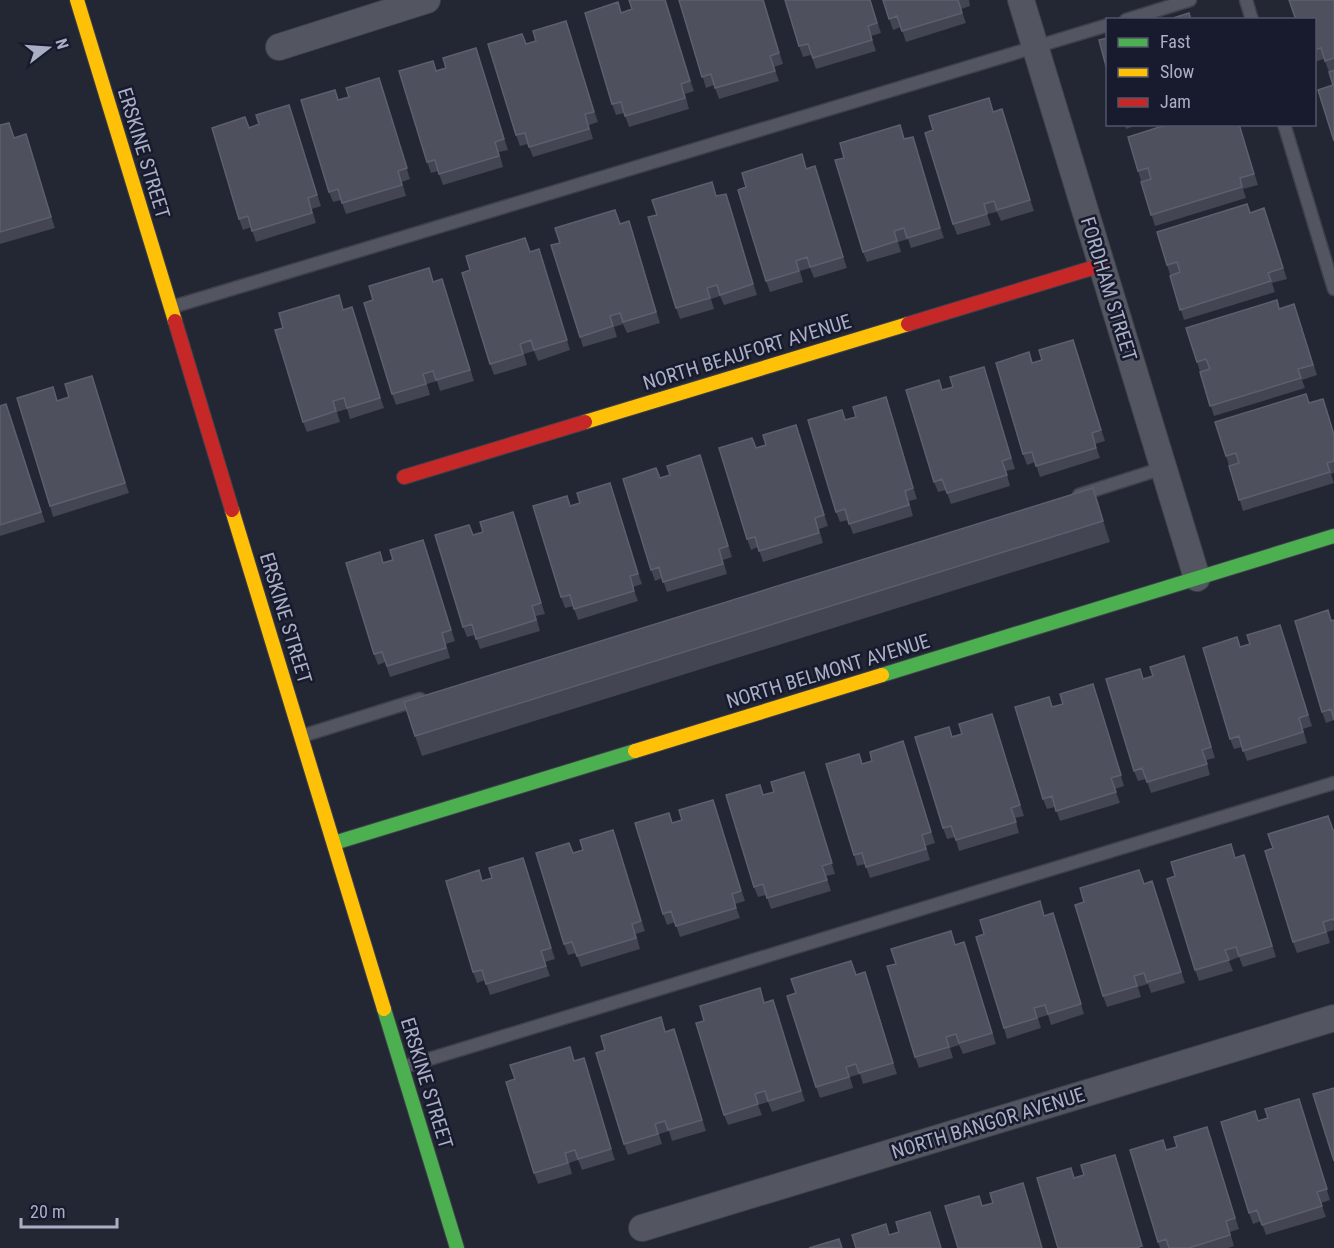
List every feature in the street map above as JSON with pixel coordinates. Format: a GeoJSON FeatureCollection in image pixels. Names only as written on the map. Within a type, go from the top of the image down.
{"type":"FeatureCollection","features":[{"type":"Feature","properties":{"kind":"street","name":"ERSKINE STREET"},"geometry":{"type":"LineString","coordinates":[[77,0],[457,1248]]}},
{"type":"Feature","properties":{"kind":"street"},"geometry":{"type":"LineString","coordinates":[[279,46],[427,0]]}},
{"type":"Feature","properties":{"kind":"street","name":"FORDHAM STREET"},"geometry":{"type":"LineString","coordinates":[[1021,0],[1197,578]]}},
{"type":"Feature","properties":{"kind":"street","name":"NORTH BEAUFORT AVENUE"},"geometry":{"type":"LineString","coordinates":[[404,477],[1102,265]]}},
{"type":"Feature","properties":{"kind":"street","name":"NORTH BELMONT AVENUE"},"geometry":{"type":"LineString","coordinates":[[334,843],[1334,536]]}},
{"type":"Feature","properties":{"kind":"street","name":"NORTH BANGOR AVENUE"},"geometry":{"type":"LineString","coordinates":[[642,1228],[1334,1018]]}},
{"type":"Feature","properties":{"kind":"lane"},"geometry":{"type":"LineString","coordinates":[[1132,18],[1190,0]]}},
{"type":"Feature","properties":{"kind":"lane"},"geometry":{"type":"LineString","coordinates":[[1246,0],[1251,18]]}},
{"type":"Feature","properties":{"kind":"lane"},"geometry":{"type":"LineString","coordinates":[[171,307],[1106,25]]}},
{"type":"Feature","properties":{"kind":"lane"},"geometry":{"type":"LineString","coordinates":[[1285,126],[1334,289]]}},
{"type":"Feature","properties":{"kind":"lane"},"geometry":{"type":"LineString","coordinates":[[1061,500],[1163,468]]}},
{"type":"Feature","properties":{"kind":"lane"},"geometry":{"type":"LineString","coordinates":[[301,736],[438,694]]}},
{"type":"Feature","properties":{"kind":"lane"},"geometry":{"type":"LineString","coordinates":[[402,1067],[1334,783]]}},
{"type":"Feature","properties":{"kind":"building"},"geometry":{"type":"Polygon","coordinates":[[[629,0],[665,0],[690,81],[681,84],[685,98],[625,116],[621,102],[612,104],[585,13],[618,2],[621,13],[632,9],[629,0]]]}},
{"type":"Feature","properties":{"kind":"building"},"geometry":{"type":"Polygon","coordinates":[[[679,0],[763,0],[779,53],[770,56],[775,71],[715,88],[711,74],[702,77],[679,0]]]}},
{"type":"Feature","properties":{"kind":"building"},"geometry":{"type":"Polygon","coordinates":[[[785,0],[870,0],[877,23],[868,26],[872,40],[813,58],[808,44],[799,46],[785,0]]]}},
{"type":"Feature","properties":{"kind":"building"},"geometry":{"type":"Polygon","coordinates":[[[883,0],[958,0],[962,13],[902,31],[897,16],[889,19],[883,0]]]}},
{"type":"Feature","properties":{"kind":"building"},"geometry":{"type":"Polygon","coordinates":[[[1289,0],[1334,0],[1334,58],[1325,61],[1321,48],[1316,49],[1316,18],[1295,18],[1289,0]]]}},
{"type":"Feature","properties":{"kind":"building"},"geometry":{"type":"Polygon","coordinates":[[[1189,13],[1190,18],[1173,18],[1189,13]]]}},
{"type":"Feature","properties":{"kind":"building"},"geometry":{"type":"Polygon","coordinates":[[[566,21],[594,112],[585,114],[589,129],[529,147],[525,133],[516,135],[488,44],[522,34],[526,44],[536,41],[533,31],[566,21]]]}},
{"type":"Feature","properties":{"kind":"building"},"geometry":{"type":"Polygon","coordinates":[[[1106,38],[1106,66],[1099,40],[1106,38]]]}},
{"type":"Feature","properties":{"kind":"building"},"geometry":{"type":"Polygon","coordinates":[[[476,48],[504,139],[495,142],[499,156],[439,174],[435,160],[427,162],[399,71],[433,61],[436,71],[446,68],[443,58],[476,48]]]}},
{"type":"Feature","properties":{"kind":"building"},"geometry":{"type":"Polygon","coordinates":[[[1334,70],[1334,141],[1318,90],[1333,85],[1329,72],[1334,70]]]}},
{"type":"Feature","properties":{"kind":"building"},"geometry":{"type":"Polygon","coordinates":[[[379,78],[407,168],[398,171],[402,185],[342,203],[338,189],[329,192],[301,100],[335,90],[338,100],[349,97],[346,88],[379,78]]]}},
{"type":"Feature","properties":{"kind":"building"},"geometry":{"type":"Polygon","coordinates":[[[989,98],[993,112],[1002,109],[1030,200],[997,210],[994,201],[984,204],[987,214],[953,224],[925,133],[933,130],[929,116],[989,98]]]}},
{"type":"Feature","properties":{"kind":"building"},"geometry":{"type":"Polygon","coordinates":[[[289,105],[317,195],[308,198],[312,213],[252,231],[248,216],[239,219],[212,128],[245,117],[249,128],[259,124],[256,115],[289,105]]]}},
{"type":"Feature","properties":{"kind":"building"},"geometry":{"type":"Polygon","coordinates":[[[9,123],[14,138],[26,134],[51,217],[0,232],[0,125],[9,123]]]}},
{"type":"Feature","properties":{"kind":"building"},"geometry":{"type":"Polygon","coordinates":[[[900,125],[904,139],[913,137],[940,228],[907,238],[904,228],[894,231],[897,241],[863,252],[835,160],[844,158],[840,143],[900,125]]]}},
{"type":"Feature","properties":{"kind":"building"},"geometry":{"type":"Polygon","coordinates":[[[1163,126],[1240,126],[1254,174],[1240,178],[1242,187],[1151,215],[1141,182],[1151,179],[1148,168],[1138,171],[1128,137],[1163,126]]]}},
{"type":"Feature","properties":{"kind":"building"},"geometry":{"type":"Polygon","coordinates":[[[802,154],[806,169],[815,166],[843,257],[810,267],[807,257],[796,261],[799,271],[766,281],[738,190],[746,187],[742,173],[802,154]]]}},
{"type":"Feature","properties":{"kind":"building"},"geometry":{"type":"Polygon","coordinates":[[[712,182],[716,196],[726,194],[753,284],[720,295],[717,285],[707,288],[710,298],[676,308],[648,217],[657,215],[652,200],[712,182]]]}},
{"type":"Feature","properties":{"kind":"building"},"geometry":{"type":"Polygon","coordinates":[[[1247,204],[1250,213],[1264,208],[1283,268],[1268,273],[1271,281],[1180,310],[1170,276],[1180,272],[1177,262],[1167,265],[1157,232],[1247,204]]]}},
{"type":"Feature","properties":{"kind":"building"},"geometry":{"type":"Polygon","coordinates":[[[615,210],[620,224],[629,221],[656,312],[623,322],[620,313],[610,316],[613,326],[580,337],[551,245],[560,243],[555,228],[615,210]]]}},
{"type":"Feature","properties":{"kind":"building"},"geometry":{"type":"Polygon","coordinates":[[[525,238],[530,252],[539,249],[567,340],[534,350],[531,340],[520,344],[523,354],[490,364],[462,273],[470,270],[466,256],[525,238]]]}},
{"type":"Feature","properties":{"kind":"building"},"geometry":{"type":"Polygon","coordinates":[[[429,268],[433,282],[442,279],[470,370],[436,380],[433,371],[423,374],[426,384],[392,394],[364,303],[373,300],[369,286],[429,268]]]}},
{"type":"Feature","properties":{"kind":"building"},"geometry":{"type":"Polygon","coordinates":[[[339,295],[343,310],[352,307],[380,398],[347,408],[344,398],[333,401],[336,411],[303,422],[275,330],[283,328],[279,313],[339,295]]]}},
{"type":"Feature","properties":{"kind":"building"},"geometry":{"type":"Polygon","coordinates":[[[1277,300],[1279,309],[1294,304],[1313,365],[1298,369],[1301,378],[1210,406],[1200,372],[1210,369],[1206,359],[1197,362],[1186,328],[1277,300]]]}},
{"type":"Feature","properties":{"kind":"building"},"geometry":{"type":"Polygon","coordinates":[[[1073,340],[1101,430],[1092,433],[1096,448],[1036,466],[1032,452],[1023,454],[996,363],[1029,352],[1032,363],[1042,360],[1039,350],[1073,340]]]}},
{"type":"Feature","properties":{"kind":"building"},"geometry":{"type":"Polygon","coordinates":[[[984,367],[1011,458],[1002,461],[1007,475],[947,493],[942,479],[934,482],[906,390],[939,380],[942,390],[953,387],[950,377],[984,367]]]}},
{"type":"Feature","properties":{"kind":"building"},"geometry":{"type":"Polygon","coordinates":[[[92,376],[125,483],[50,506],[17,398],[53,387],[57,401],[69,397],[65,384],[92,376]]]}},
{"type":"Feature","properties":{"kind":"building"},"geometry":{"type":"Polygon","coordinates":[[[1306,394],[1309,403],[1323,399],[1334,435],[1334,461],[1327,463],[1330,472],[1239,500],[1229,466],[1239,463],[1236,453],[1226,456],[1215,422],[1306,394]]]}},
{"type":"Feature","properties":{"kind":"building"},"geometry":{"type":"Polygon","coordinates":[[[886,397],[913,488],[905,491],[909,505],[849,524],[845,509],[836,512],[808,420],[842,410],[845,420],[856,417],[853,407],[886,397]]]}},
{"type":"Feature","properties":{"kind":"building"},"geometry":{"type":"Polygon","coordinates":[[[6,404],[41,512],[0,525],[0,406],[6,404]]]}},
{"type":"Feature","properties":{"kind":"building"},"geometry":{"type":"Polygon","coordinates":[[[796,425],[824,515],[815,518],[819,533],[759,551],[755,537],[747,539],[719,448],[752,438],[756,448],[766,445],[763,435],[796,425]]]}},
{"type":"Feature","properties":{"kind":"building"},"geometry":{"type":"Polygon","coordinates":[[[700,455],[728,546],[719,549],[723,564],[663,582],[659,567],[651,570],[623,479],[656,468],[660,478],[670,475],[667,466],[700,455]]]}},
{"type":"Feature","properties":{"kind":"building"},"geometry":{"type":"Polygon","coordinates":[[[610,483],[638,574],[630,576],[634,591],[574,609],[570,595],[561,597],[533,506],[567,496],[570,506],[580,503],[577,493],[610,483]]]}},
{"type":"Feature","properties":{"kind":"building"},"geometry":{"type":"Polygon","coordinates":[[[1093,488],[1103,521],[415,736],[404,702],[1093,488]]]}},
{"type":"Feature","properties":{"kind":"building"},"geometry":{"type":"Polygon","coordinates":[[[513,512],[541,603],[532,606],[536,620],[476,639],[472,624],[463,627],[435,535],[469,525],[473,535],[483,532],[480,522],[513,512]]]}},
{"type":"Feature","properties":{"kind":"building"},"geometry":{"type":"Polygon","coordinates":[[[423,540],[451,630],[442,633],[446,648],[387,666],[382,652],[374,654],[346,563],[380,552],[383,563],[393,560],[390,550],[423,540]]]}},
{"type":"Feature","properties":{"kind":"building"},"geometry":{"type":"Polygon","coordinates":[[[1328,610],[1331,621],[1334,620],[1334,720],[1331,709],[1322,712],[1295,621],[1328,610]]]}},
{"type":"Feature","properties":{"kind":"building"},"geometry":{"type":"Polygon","coordinates":[[[1280,625],[1308,715],[1299,718],[1303,732],[1243,751],[1239,736],[1230,739],[1203,648],[1237,637],[1240,647],[1250,644],[1247,635],[1280,625]]]}},
{"type":"Feature","properties":{"kind":"building"},"geometry":{"type":"Polygon","coordinates":[[[1184,656],[1211,747],[1202,750],[1207,764],[1147,782],[1142,768],[1134,771],[1106,679],[1140,669],[1143,679],[1153,676],[1150,667],[1184,656]]]}},
{"type":"Feature","properties":{"kind":"building"},"geometry":{"type":"Polygon","coordinates":[[[1093,684],[1121,775],[1111,778],[1116,792],[1056,811],[1052,796],[1043,799],[1015,707],[1049,697],[1052,707],[1063,704],[1060,694],[1093,684]]]}},
{"type":"Feature","properties":{"kind":"building"},"geometry":{"type":"Polygon","coordinates":[[[992,714],[1020,805],[1011,808],[1016,822],[956,840],[951,826],[943,828],[915,737],[949,727],[952,737],[962,734],[959,724],[992,714]]]}},
{"type":"Feature","properties":{"kind":"building"},"geometry":{"type":"Polygon","coordinates":[[[903,741],[931,832],[922,835],[926,849],[866,867],[862,853],[854,855],[826,764],[859,754],[862,764],[872,761],[870,752],[903,741]]]}},
{"type":"Feature","properties":{"kind":"building"},"geometry":{"type":"Polygon","coordinates":[[[804,772],[832,863],[822,866],[827,880],[767,898],[763,884],[754,887],[726,795],[760,785],[763,795],[774,792],[771,782],[804,772]]]}},
{"type":"Feature","properties":{"kind":"building"},"geometry":{"type":"Polygon","coordinates":[[[713,800],[741,891],[732,894],[736,908],[676,926],[671,911],[663,914],[635,823],[669,813],[672,823],[682,820],[679,810],[713,800]]]}},
{"type":"Feature","properties":{"kind":"building"},"geometry":{"type":"Polygon","coordinates":[[[1328,816],[1334,830],[1334,921],[1333,919],[1323,922],[1326,932],[1293,942],[1265,851],[1273,848],[1268,834],[1328,816]]]}},
{"type":"Feature","properties":{"kind":"building"},"geometry":{"type":"Polygon","coordinates":[[[613,830],[641,921],[632,924],[636,938],[577,956],[572,942],[564,944],[536,853],[569,843],[573,853],[583,850],[580,840],[613,830]]]}},
{"type":"Feature","properties":{"kind":"building"},"geometry":{"type":"Polygon","coordinates":[[[1231,844],[1235,858],[1244,855],[1272,946],[1239,956],[1236,947],[1225,950],[1229,960],[1195,970],[1167,879],[1175,876],[1171,862],[1231,844]]]}},
{"type":"Feature","properties":{"kind":"building"},"geometry":{"type":"Polygon","coordinates":[[[523,858],[551,948],[541,951],[546,966],[486,984],[482,970],[473,972],[446,881],[479,870],[482,881],[492,878],[489,868],[523,858]]]}},
{"type":"Feature","properties":{"kind":"building"},"geometry":{"type":"Polygon","coordinates":[[[1139,870],[1144,884],[1152,881],[1181,972],[1147,982],[1144,973],[1134,976],[1137,986],[1103,996],[1075,905],[1084,902],[1080,888],[1139,870]]]}},
{"type":"Feature","properties":{"kind":"building"},"geometry":{"type":"Polygon","coordinates":[[[1040,901],[1044,916],[1053,913],[1081,1004],[1048,1014],[1045,1005],[1034,1008],[1037,1018],[1004,1028],[976,937],[984,934],[980,920],[1040,901]]]}},
{"type":"Feature","properties":{"kind":"building"},"geometry":{"type":"Polygon","coordinates":[[[951,931],[955,945],[964,942],[992,1033],[959,1043],[956,1034],[946,1037],[949,1047],[915,1057],[887,966],[896,964],[891,949],[951,931]]]}},
{"type":"Feature","properties":{"kind":"building"},"geometry":{"type":"Polygon","coordinates":[[[851,961],[856,975],[865,972],[893,1063],[859,1073],[856,1064],[846,1067],[849,1077],[816,1087],[787,996],[796,993],[791,979],[851,961]]]}},
{"type":"Feature","properties":{"kind":"building"},"geometry":{"type":"Polygon","coordinates":[[[760,988],[764,1003],[773,1000],[801,1091],[768,1101],[765,1091],[755,1094],[758,1104],[724,1115],[696,1023],[704,1021],[700,1006],[760,988]]]}},
{"type":"Feature","properties":{"kind":"building"},"geometry":{"type":"Polygon","coordinates":[[[661,1017],[665,1032],[674,1029],[702,1120],[668,1130],[665,1121],[655,1124],[658,1134],[624,1144],[596,1053],[605,1050],[601,1036],[661,1017]]]}},
{"type":"Feature","properties":{"kind":"building"},"geometry":{"type":"Polygon","coordinates":[[[570,1047],[574,1061],[584,1058],[611,1149],[578,1159],[575,1150],[565,1153],[568,1163],[534,1173],[506,1082],[515,1079],[510,1065],[570,1047]]]}},
{"type":"Feature","properties":{"kind":"building"},"geometry":{"type":"Polygon","coordinates":[[[1334,1088],[1334,1161],[1313,1094],[1334,1088]]]}},
{"type":"Feature","properties":{"kind":"building"},"geometry":{"type":"Polygon","coordinates":[[[1299,1099],[1327,1189],[1317,1192],[1322,1206],[1262,1225],[1257,1210],[1249,1213],[1221,1122],[1255,1111],[1258,1121],[1268,1118],[1265,1109],[1299,1099]]]}},
{"type":"Feature","properties":{"kind":"building"},"geometry":{"type":"Polygon","coordinates":[[[1207,1127],[1235,1218],[1226,1221],[1230,1235],[1189,1248],[1169,1248],[1166,1239],[1158,1242],[1130,1150],[1163,1140],[1166,1150],[1177,1147],[1174,1137],[1207,1127]]]}},
{"type":"Feature","properties":{"kind":"building"},"geometry":{"type":"Polygon","coordinates":[[[1115,1155],[1142,1246],[1136,1248],[1058,1248],[1037,1178],[1071,1168],[1074,1178],[1084,1175],[1081,1165],[1115,1155]]]}},
{"type":"Feature","properties":{"kind":"building"},"geometry":{"type":"Polygon","coordinates":[[[1023,1183],[1042,1248],[958,1248],[945,1206],[979,1196],[982,1206],[993,1203],[990,1193],[1023,1183]]]}},
{"type":"Feature","properties":{"kind":"building"},"geometry":{"type":"Polygon","coordinates":[[[930,1212],[941,1248],[856,1248],[852,1235],[886,1224],[889,1235],[899,1232],[896,1222],[930,1212]]]}},
{"type":"Feature","properties":{"kind":"building"},"geometry":{"type":"Polygon","coordinates":[[[839,1239],[842,1248],[809,1248],[839,1239]]]}},
{"type":"Feature","properties":{"kind":"traffic: fast"},"geometry":{"type":"LineString","coordinates":[[882,675],[1334,536]]}},
{"type":"Feature","properties":{"kind":"traffic: fast"},"geometry":{"type":"LineString","coordinates":[[334,843],[635,751]]}},
{"type":"Feature","properties":{"kind":"traffic: fast"},"geometry":{"type":"LineString","coordinates":[[384,1009],[457,1248]]}},
{"type":"Feature","properties":{"kind":"traffic: slow"},"geometry":{"type":"LineString","coordinates":[[77,0],[175,321]]}},
{"type":"Feature","properties":{"kind":"traffic: slow"},"geometry":{"type":"LineString","coordinates":[[585,422],[908,324]]}},
{"type":"Feature","properties":{"kind":"traffic: slow"},"geometry":{"type":"LineString","coordinates":[[232,510],[384,1009]]}},
{"type":"Feature","properties":{"kind":"traffic: slow"},"geometry":{"type":"LineString","coordinates":[[635,751],[882,675]]}},
{"type":"Feature","properties":{"kind":"traffic: jam"},"geometry":{"type":"LineString","coordinates":[[908,324],[1102,265]]}},
{"type":"Feature","properties":{"kind":"traffic: jam"},"geometry":{"type":"LineString","coordinates":[[175,321],[232,510]]}},
{"type":"Feature","properties":{"kind":"traffic: jam"},"geometry":{"type":"LineString","coordinates":[[404,477],[585,422]]}}]}
